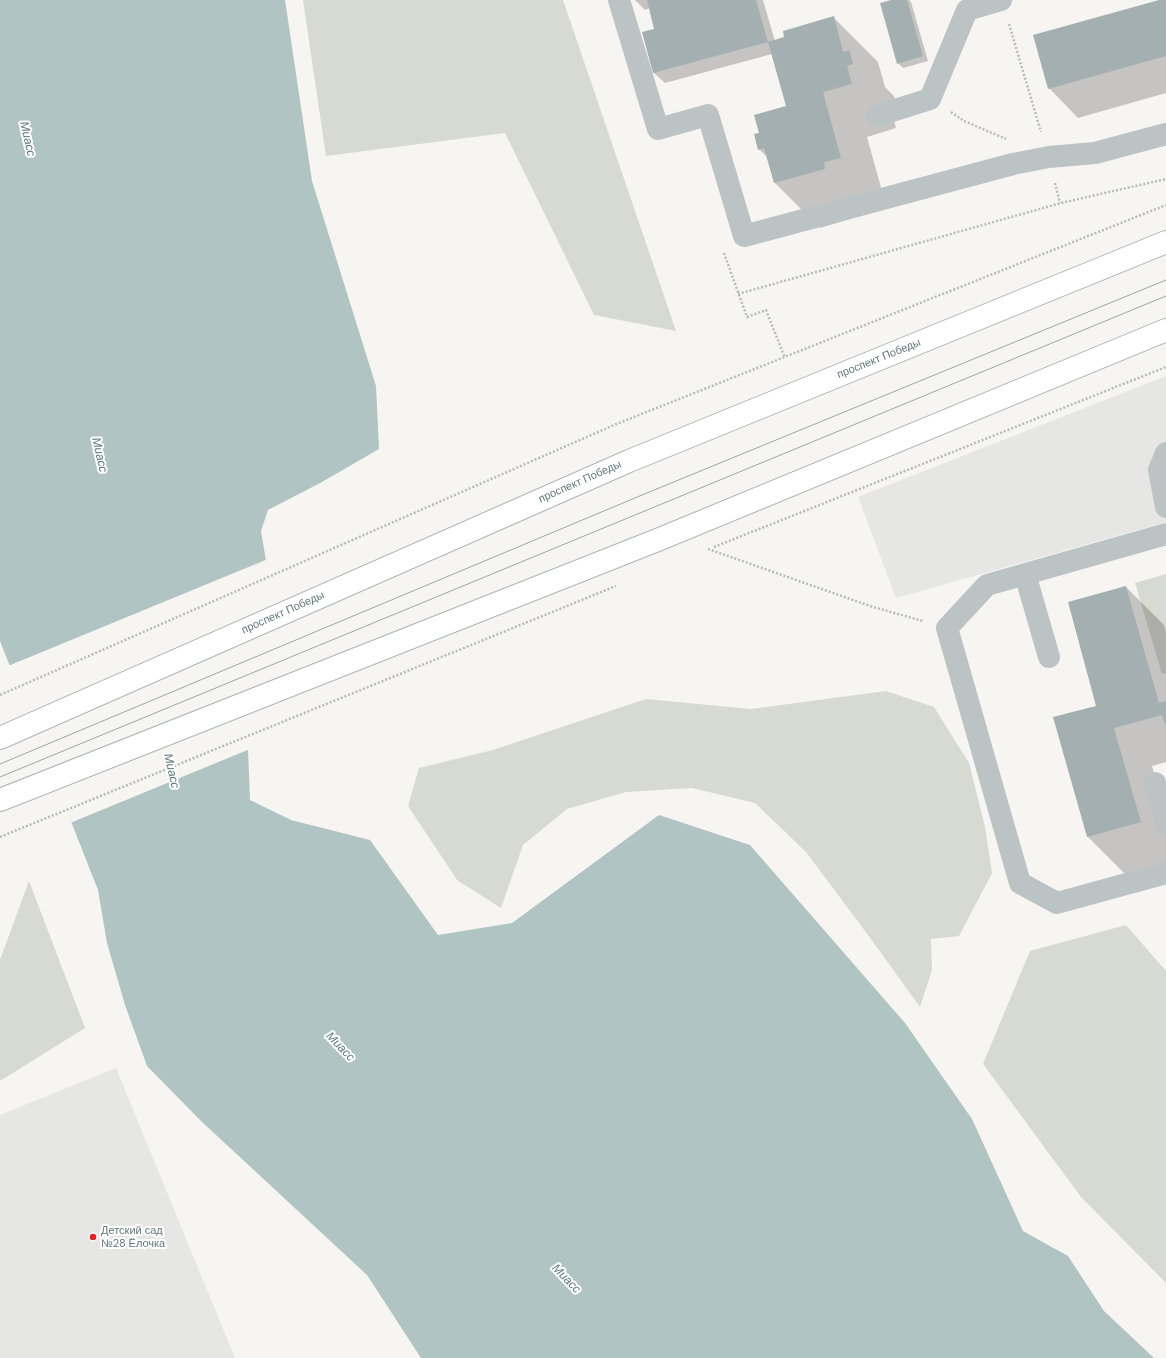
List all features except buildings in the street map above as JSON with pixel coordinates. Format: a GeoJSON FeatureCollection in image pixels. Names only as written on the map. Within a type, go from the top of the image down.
{"type":"FeatureCollection","features":[{"type":"Feature","properties":{"kind":"main road","name":"проспект Победы"},"geometry":{"type":"LineString","coordinates":[[0,738],[629,461],[1166,242]]}},
{"type":"Feature","properties":{"kind":"main road"},"geometry":{"type":"LineString","coordinates":[[0,800],[660,539],[1166,330]]}},
{"type":"Feature","properties":{"kind":"lane"},"geometry":{"type":"LineString","coordinates":[[619,0],[658,129],[708,115],[744,236],[1013,164],[1049,158],[1096,153],[1166,134]]}},
{"type":"Feature","properties":{"kind":"lane"},"geometry":{"type":"LineString","coordinates":[[876,116],[930,100],[964,5],[1001,0]]}},
{"type":"Feature","properties":{"kind":"lane"},"geometry":{"type":"LineString","coordinates":[[1166,454],[1159,470],[1166,507]]}},
{"type":"Feature","properties":{"kind":"lane"},"geometry":{"type":"LineString","coordinates":[[1166,534],[987,585],[947,628],[1020,883],[1057,903],[1166,873]]}},
{"type":"Feature","properties":{"kind":"lane"},"geometry":{"type":"LineString","coordinates":[[1025,574],[1049,657]]}},
{"type":"Feature","properties":{"kind":"lane"},"geometry":{"type":"LineString","coordinates":[[1155,783],[1166,824]]}},
{"type":"Feature","properties":{"kind":"path"},"geometry":{"type":"LineString","coordinates":[[1008,22],[1049,158]]}},
{"type":"Feature","properties":{"kind":"path"},"geometry":{"type":"LineString","coordinates":[[738,294],[1060,203],[1166,178]]}},
{"type":"Feature","properties":{"kind":"path"},"geometry":{"type":"LineString","coordinates":[[0,695],[614,426],[1166,205]]}},
{"type":"Feature","properties":{"kind":"path"},"geometry":{"type":"LineString","coordinates":[[744,236],[720,243],[747,317],[766,310],[785,358]]}},
{"type":"Feature","properties":{"kind":"path"},"geometry":{"type":"LineString","coordinates":[[701,552],[1166,367]]}},
{"type":"Feature","properties":{"kind":"path"},"geometry":{"type":"LineString","coordinates":[[708,549],[873,606],[947,628]]}},
{"type":"Feature","properties":{"kind":"path"},"geometry":{"type":"LineString","coordinates":[[0,837],[622,584]]}},
{"type":"Feature","properties":{"kind":"shaded area"},"geometry":{"type":"Polygon","coordinates":[[[303,0],[563,0],[676,331],[594,315],[505,133],[326,156],[303,0]]]}},
{"type":"Feature","properties":{"kind":"shaded area"},"geometry":{"type":"Polygon","coordinates":[[[1166,376],[1166,522],[896,598],[858,497],[1166,376]]]}},
{"type":"Feature","properties":{"kind":"shaded area"},"geometry":{"type":"Polygon","coordinates":[[[1166,574],[1166,673],[1162,674],[1135,583],[1166,574]]]}},
{"type":"Feature","properties":{"kind":"shaded area"},"geometry":{"type":"Polygon","coordinates":[[[886,691],[934,707],[969,763],[985,827],[992,873],[959,936],[931,939],[932,970],[920,1007],[806,852],[755,803],[692,788],[626,792],[567,809],[523,845],[501,908],[457,880],[408,806],[419,768],[493,750],[646,699],[751,709],[886,691]]]}},
{"type":"Feature","properties":{"kind":"shaded area"},"geometry":{"type":"Polygon","coordinates":[[[29,881],[85,1028],[0,1081],[0,960],[29,881]]]}},
{"type":"Feature","properties":{"kind":"shaded area"},"geometry":{"type":"Polygon","coordinates":[[[1126,925],[1166,971],[1166,1283],[1081,1197],[983,1064],[1030,951],[1126,925]]]}},
{"type":"Feature","properties":{"kind":"shaded area","name":"Детский сад №28 Ёлочка"},"geometry":{"type":"Polygon","coordinates":[[[116,1068],[235,1358],[0,1358],[0,1115],[116,1068]]]}},
{"type":"Feature","properties":{"kind":"water","name":"Миасс"},"geometry":{"type":"Polygon","coordinates":[[[0,0],[285,0],[312,181],[376,386],[379,449],[322,482],[268,510],[261,531],[269,579],[247,724],[250,800],[291,820],[370,840],[438,935],[512,923],[659,815],[750,845],[905,1023],[972,1119],[1023,1231],[1068,1256],[1104,1311],[1154,1358],[421,1358],[367,1275],[201,1121],[147,1066],[125,1005],[107,943],[98,890],[0,641],[0,0]]]}},
{"type":"Feature","properties":{"kind":"pier"},"geometry":{"type":"Polygon","coordinates":[[[268,559],[271,579],[249,724],[250,749],[70,823],[8,666],[268,559]]]}},
{"type":"Feature","properties":{"kind":"tram line"},"geometry":{"type":"LineString","coordinates":[[0,764],[642,495],[1166,280]]}},
{"type":"Feature","properties":{"kind":"tram line"},"geometry":{"type":"LineString","coordinates":[[0,777],[1166,296]]}},
{"type":"Feature","properties":{"kind":"place","name":"Детский сад №28 Ёлочка"},"geometry":{"type":"Point","coordinates":[93,1237]}}]}
